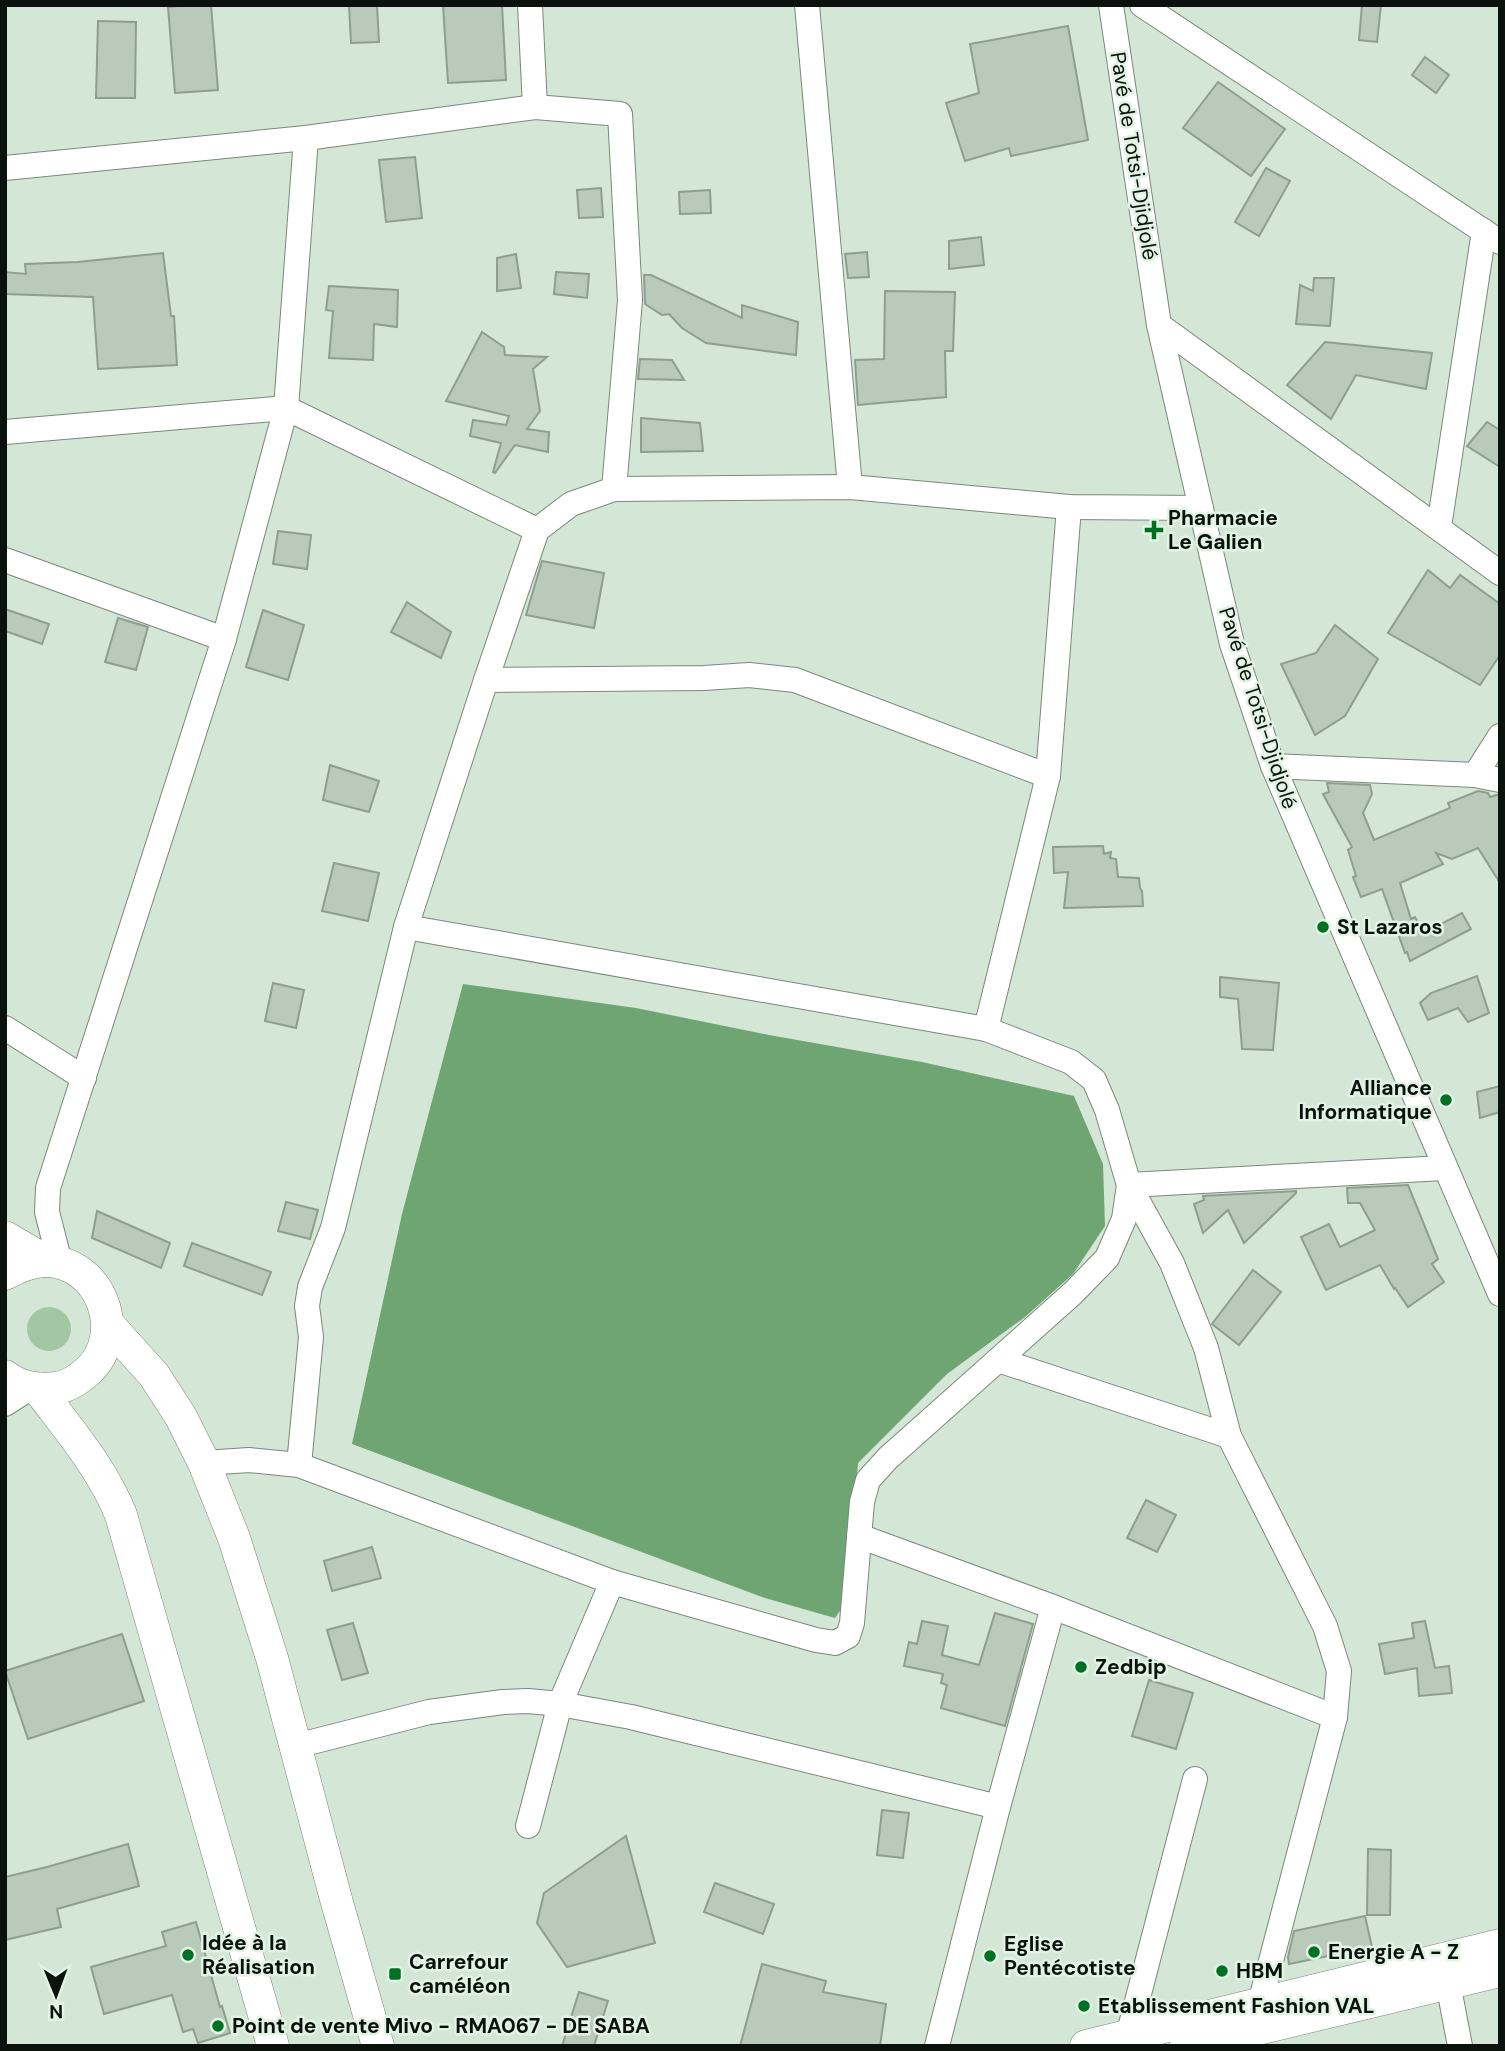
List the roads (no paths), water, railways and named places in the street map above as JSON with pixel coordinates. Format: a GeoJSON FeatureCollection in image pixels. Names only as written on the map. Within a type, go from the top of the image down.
{"type":"FeatureCollection","features":[{"type":"Feature","properties":{"kind":"main road"},"geometry":{"type":"LineString","coordinates":[[5,1237],[79,1272],[94,1286],[104,1304],[108,1324],[105,1345],[95,1364],[80,1379],[60,1388],[20,1390]]}},
{"type":"Feature","properties":{"kind":"main road"},"geometry":{"type":"LineString","coordinates":[[5,1274],[25,1264],[53,1262]]}},
{"type":"Feature","properties":{"kind":"main road"},"geometry":{"type":"LineString","coordinates":[[108,1324],[154,1375],[181,1417],[204,1463],[234,1538],[272,1658],[379,2046]]}},
{"type":"Feature","properties":{"kind":"main road"},"geometry":{"type":"LineString","coordinates":[[20,1390],[98,1468],[121,1515],[273,2046]]}},
{"type":"Feature","properties":{"kind":"main road"},"geometry":{"type":"LineString","coordinates":[[1086,2046],[1500,1945]]}},
{"type":"Feature","properties":{"kind":"main road"},"geometry":{"type":"LineString","coordinates":[[1186,2046],[1500,1971]]}},
{"type":"Feature","properties":{"kind":"street"},"geometry":{"type":"LineString","coordinates":[[530,5],[535,107]]}},
{"type":"Feature","properties":{"kind":"street"},"geometry":{"type":"LineString","coordinates":[[807,5],[850,487]]}},
{"type":"Feature","properties":{"kind":"street","name":"Pavé de Totsi-Djidjolé"},"geometry":{"type":"LineString","coordinates":[[1111,5],[1159,325],[1232,644],[1273,766],[1500,1294]]}},
{"type":"Feature","properties":{"kind":"street"},"geometry":{"type":"LineString","coordinates":[[1142,5],[1492,237],[1439,527]]}},
{"type":"Feature","properties":{"kind":"street"},"geometry":{"type":"LineString","coordinates":[[5,168],[306,138],[535,107],[620,114],[629,300],[614,489]]}},
{"type":"Feature","properties":{"kind":"street"},"geometry":{"type":"LineString","coordinates":[[53,1262],[47,1212],[48,1188],[224,639],[286,408],[306,138]]}},
{"type":"Feature","properties":{"kind":"street"},"geometry":{"type":"LineString","coordinates":[[1159,325],[1500,573]]}},
{"type":"Feature","properties":{"kind":"street"},"geometry":{"type":"LineString","coordinates":[[5,432],[286,408],[537,530]]}},
{"type":"Feature","properties":{"kind":"street"},"geometry":{"type":"LineString","coordinates":[[299,1465],[311,1337],[308,1296],[333,1228],[406,927],[537,530],[571,504],[614,489],[850,487],[1069,507],[1201,508]]}},
{"type":"Feature","properties":{"kind":"street"},"geometry":{"type":"LineString","coordinates":[[986,1029],[1048,776],[1069,507]]}},
{"type":"Feature","properties":{"kind":"street"},"geometry":{"type":"LineString","coordinates":[[5,560],[224,639]]}},
{"type":"Feature","properties":{"kind":"street"},"geometry":{"type":"LineString","coordinates":[[486,680],[704,678],[749,675],[795,680],[1048,776]]}},
{"type":"Feature","properties":{"kind":"street"},"geometry":{"type":"LineString","coordinates":[[1475,775],[1500,736]]}},
{"type":"Feature","properties":{"kind":"street"},"geometry":{"type":"LineString","coordinates":[[1273,766],[1475,775],[1500,780]]}},
{"type":"Feature","properties":{"kind":"street"},"geometry":{"type":"LineString","coordinates":[[406,927],[986,1029],[1070,1062],[1094,1080],[1107,1110],[1129,1185],[1172,1263],[1206,1348],[1229,1436],[1325,1626],[1339,1671],[1335,1717],[1260,2003]]}},
{"type":"Feature","properties":{"kind":"street"},"geometry":{"type":"LineString","coordinates":[[5,1028],[84,1078]]}},
{"type":"Feature","properties":{"kind":"street"},"geometry":{"type":"LineString","coordinates":[[1129,1185],[1444,1168]]}},
{"type":"Feature","properties":{"kind":"street"},"geometry":{"type":"LineString","coordinates":[[204,1463],[249,1460],[299,1465],[612,1582],[816,1640],[835,1643],[848,1636],[852,1623],[862,1502],[868,1480],[888,1458],[1073,1293],[1107,1258],[1124,1219],[1129,1185]]}},
{"type":"Feature","properties":{"kind":"street"},"geometry":{"type":"LineString","coordinates":[[998,1360],[1229,1436]]}},
{"type":"Feature","properties":{"kind":"street"},"geometry":{"type":"LineString","coordinates":[[859,1535],[1335,1717]]}},
{"type":"Feature","properties":{"kind":"street"},"geometry":{"type":"LineString","coordinates":[[527,1826],[560,1704],[612,1582]]}},
{"type":"Feature","properties":{"kind":"street"},"geometry":{"type":"LineString","coordinates":[[937,2046],[1053,1607]]}},
{"type":"Feature","properties":{"kind":"street"},"geometry":{"type":"LineString","coordinates":[[296,1746],[429,1712],[528,1701],[631,1717],[998,1807]]}},
{"type":"Feature","properties":{"kind":"street"},"geometry":{"type":"LineString","coordinates":[[1128,2036],[1195,1779]]}},
{"type":"Feature","properties":{"kind":"street"},"geometry":{"type":"LineString","coordinates":[[1448,1983],[1460,2046]]}},
{"type":"Feature","properties":{"kind":"place","name":"Pharmacie Le Galien"},"geometry":{"type":"Point","coordinates":[1154,530]}},
{"type":"Feature","properties":{"kind":"place","name":"St Lazaros"},"geometry":{"type":"Point","coordinates":[1323,927]}},
{"type":"Feature","properties":{"kind":"place","name":"Alliance Informatique"},"geometry":{"type":"Point","coordinates":[1446,1100]}},
{"type":"Feature","properties":{"kind":"place","name":"Zedbip"},"geometry":{"type":"Point","coordinates":[1081,1667]}},
{"type":"Feature","properties":{"kind":"place","name":"Energie A - Z"},"geometry":{"type":"Point","coordinates":[1314,1952]}},
{"type":"Feature","properties":{"kind":"place","name":"Idée à la Réalisation"},"geometry":{"type":"Point","coordinates":[188,1955]}},
{"type":"Feature","properties":{"kind":"place","name":"Eglise Pentécotiste"},"geometry":{"type":"Point","coordinates":[990,1956]}},
{"type":"Feature","properties":{"kind":"place","name":"HBM"},"geometry":{"type":"Point","coordinates":[1222,1971]}},
{"type":"Feature","properties":{"kind":"place","name":"Carrefour caméléon"},"geometry":{"type":"Point","coordinates":[395,1974]}},
{"type":"Feature","properties":{"kind":"place","name":"Etablissement Fashion VAL"},"geometry":{"type":"Point","coordinates":[1084,2006]}},
{"type":"Feature","properties":{"kind":"place","name":"Point de vente Mivo - RMA067 - DE SABA"},"geometry":{"type":"Point","coordinates":[218,2026]}}]}
